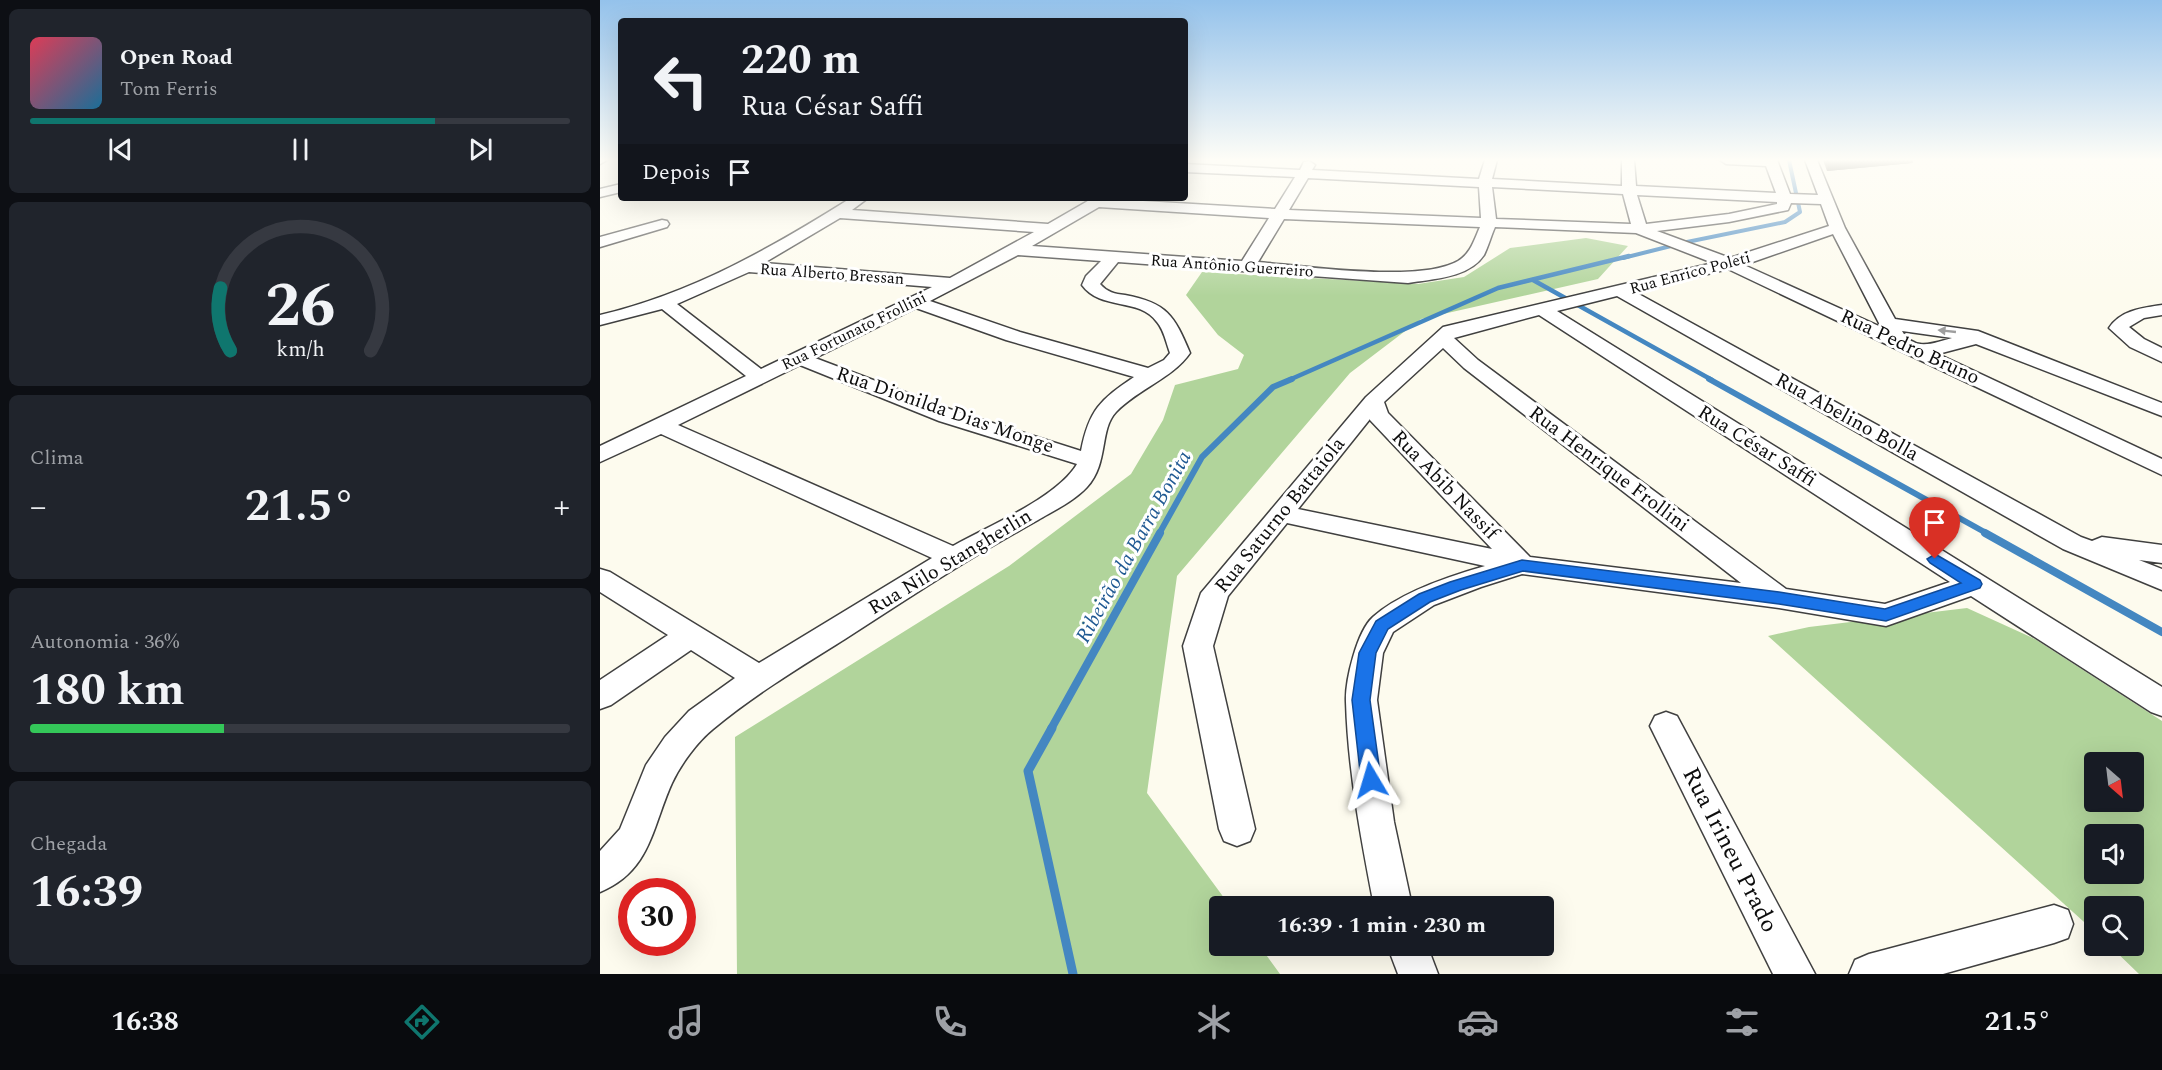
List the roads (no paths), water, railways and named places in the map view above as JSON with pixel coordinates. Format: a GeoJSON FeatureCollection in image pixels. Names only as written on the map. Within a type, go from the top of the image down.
{"type":"FeatureCollection","features":[{"type":"Feature","properties":{"kind":"street"},"geometry":{"type":"LineString","coordinates":[[600,320],[666,304],[747,267],[850,205]]}},
{"type":"Feature","properties":{"kind":"street","name":"Rua Fortunato Frollini"},"geometry":{"type":"LineString","coordinates":[[600,455],[953,283],[1015,250],[1090,205]]}},
{"type":"Feature","properties":{"kind":"street"},"geometry":{"type":"LineString","coordinates":[[1175,205],[1647,233],[1778,209],[1784,205]]}},
{"type":"Feature","properties":{"kind":"street"},"geometry":{"type":"LineString","coordinates":[[1246,268],[1285,205]]}},
{"type":"Feature","properties":{"kind":"street"},"geometry":{"type":"LineString","coordinates":[[1487,205],[1489,223]]}},
{"type":"Feature","properties":{"kind":"street"},"geometry":{"type":"LineString","coordinates":[[1635,205],[1647,233]]}},
{"type":"Feature","properties":{"kind":"street"},"geometry":{"type":"LineString","coordinates":[[1827,205],[1893,333],[1971,337],[1996,344],[2162,410]]}},
{"type":"Feature","properties":{"kind":"street"},"geometry":{"type":"LineString","coordinates":[[838,213],[1051,229]]}},
{"type":"Feature","properties":{"kind":"street","name":"Rua Antônio Guerreiro"},"geometry":{"type":"LineString","coordinates":[[1015,250],[1408,278],[1448,271],[1464,264],[1476,254],[1489,223]]}},
{"type":"Feature","properties":{"kind":"street"},"geometry":{"type":"LineString","coordinates":[[600,242],[662,224]]}},
{"type":"Feature","properties":{"kind":"street","name":"Rua Enrico Poleti"},"geometry":{"type":"LineString","coordinates":[[1562,304],[1622,292],[1730,264],[1837,228]]}},
{"type":"Feature","properties":{"kind":"street","name":"Rua Pedro Bruno"},"geometry":{"type":"LineString","coordinates":[[1647,233],[1730,264],[1893,333],[1922,352],[2162,468]]}},
{"type":"Feature","properties":{"kind":"street","name":"Rua Nilo Stangherlin"},"geometry":{"type":"LineString","coordinates":[[600,874],[614,863],[634,840],[658,776],[677,747],[700,721],[759,678],[954,557],[1058,498],[1079,481],[1091,461],[1096,425],[1104,412],[1121,395],[1171,364],[1180,353],[1170,328],[1159,312],[1143,303],[1109,297],[1094,290],[1091,285],[1092,280],[1113,258]]}},
{"type":"Feature","properties":{"kind":"street","name":"Rua Alberto Bressan"},"geometry":{"type":"LineString","coordinates":[[747,267],[953,283]]}},
{"type":"Feature","properties":{"kind":"street","name":"Rua Abelino Bolla"},"geometry":{"type":"LineString","coordinates":[[1622,292],[2072,543],[2162,580]]}},
{"type":"Feature","properties":{"kind":"street"},"geometry":{"type":"LineString","coordinates":[[914,301],[1013,336],[1150,375]]}},
{"type":"Feature","properties":{"kind":"street"},"geometry":{"type":"LineString","coordinates":[[666,304],[759,377]]}},
{"type":"Feature","properties":{"kind":"street","name":"Rua Saturno Battaiola"},"geometry":{"type":"LineString","coordinates":[[1237,829],[1198,646],[1215,593],[1373,402],[1442,337],[1450,331],[1470,325],[1562,304]]}},
{"type":"Feature","properties":{"kind":"street","name":"Rua César Saffi"},"geometry":{"type":"LineString","coordinates":[[1562,304],[1974,584]]}},
{"type":"Feature","properties":{"kind":"street"},"geometry":{"type":"LineString","coordinates":[[2162,310],[2136,315],[2124,320],[2118,328],[2136,343],[2162,356]]}},
{"type":"Feature","properties":{"kind":"street","name":"Rua Henrique Frollini"},"geometry":{"type":"LineString","coordinates":[[1442,337],[1471,364],[1779,598]]}},
{"type":"Feature","properties":{"kind":"street"},"geometry":{"type":"LineString","coordinates":[[1922,352],[1971,337]]}},
{"type":"Feature","properties":{"kind":"street","name":"Rua Dionilda Dias Monge"},"geometry":{"type":"LineString","coordinates":[[799,358],[947,416],[1091,461]]}},
{"type":"Feature","properties":{"kind":"street","name":"Rua Abib Nassif"},"geometry":{"type":"LineString","coordinates":[[1373,402],[1377,415],[1522,566]]}},
{"type":"Feature","properties":{"kind":"street"},"geometry":{"type":"LineString","coordinates":[[662,426],[954,557]]}},
{"type":"Feature","properties":{"kind":"street"},"geometry":{"type":"LineString","coordinates":[[1280,513],[1522,566],[1779,598],[1886,615],[1974,584],[2162,703]]}},
{"type":"Feature","properties":{"kind":"street","name":"Rua Abelino Bolla"},"geometry":{"type":"LineString","coordinates":[[2072,543],[2162,554]]}},
{"type":"Feature","properties":{"kind":"street"},"geometry":{"type":"LineString","coordinates":[[1391,896],[1376,822],[1361,700],[1368,653],[1382,625],[1424,598],[1471,580],[1522,566]]}},
{"type":"Feature","properties":{"kind":"street"},"geometry":{"type":"LineString","coordinates":[[600,579],[759,678]]}},
{"type":"Feature","properties":{"kind":"street"},"geometry":{"type":"LineString","coordinates":[[600,696],[691,635]]}},
{"type":"Feature","properties":{"kind":"street","name":"Rua Irineu Prado"},"geometry":{"type":"LineString","coordinates":[[1666,726],[1795,974]]}},
{"type":"Feature","properties":{"kind":"street"},"geometry":{"type":"LineString","coordinates":[[1869,974],[2054,924]]}},
{"type":"Feature","properties":{"kind":"street"},"geometry":{"type":"LineString","coordinates":[[1411,956],[1418,974]]}},
{"type":"Feature","properties":{"kind":"waterway","name":"Ribeirão da Barra Bonita"},"geometry":{"type":"LineString","coordinates":[[1682,243],[1785,222],[1800,212],[1799,205]]}},
{"type":"Feature","properties":{"kind":"waterway","name":"Ribeirão da Barra Bonita"},"geometry":{"type":"LineString","coordinates":[[1623,258],[1671,246]]}},
{"type":"Feature","properties":{"kind":"waterway","name":"Ribeirão da Barra Bonita"},"geometry":{"type":"LineString","coordinates":[[1289,380],[1498,288],[1629,256]]}},
{"type":"Feature","properties":{"kind":"waterway"},"geometry":{"type":"LineString","coordinates":[[1533,280],[1712,380]]}},
{"type":"Feature","properties":{"kind":"waterway","name":"Ribeirão da Barra Bonita"},"geometry":{"type":"LineString","coordinates":[[1159,534],[1202,457],[1273,387],[1292,379]]}},
{"type":"Feature","properties":{"kind":"waterway"},"geometry":{"type":"LineString","coordinates":[[1709,379],[1988,534]]}},
{"type":"Feature","properties":{"kind":"waterway","name":"Ribeirão da Barra Bonita"},"geometry":{"type":"LineString","coordinates":[[1051,729],[1160,533]]}},
{"type":"Feature","properties":{"kind":"waterway"},"geometry":{"type":"LineString","coordinates":[[1985,533],[2162,632]]}},
{"type":"Feature","properties":{"kind":"waterway","name":"Ribeirão da Barra Bonita"},"geometry":{"type":"LineString","coordinates":[[1052,728],[1028,771],[1073,974]]}}]}
